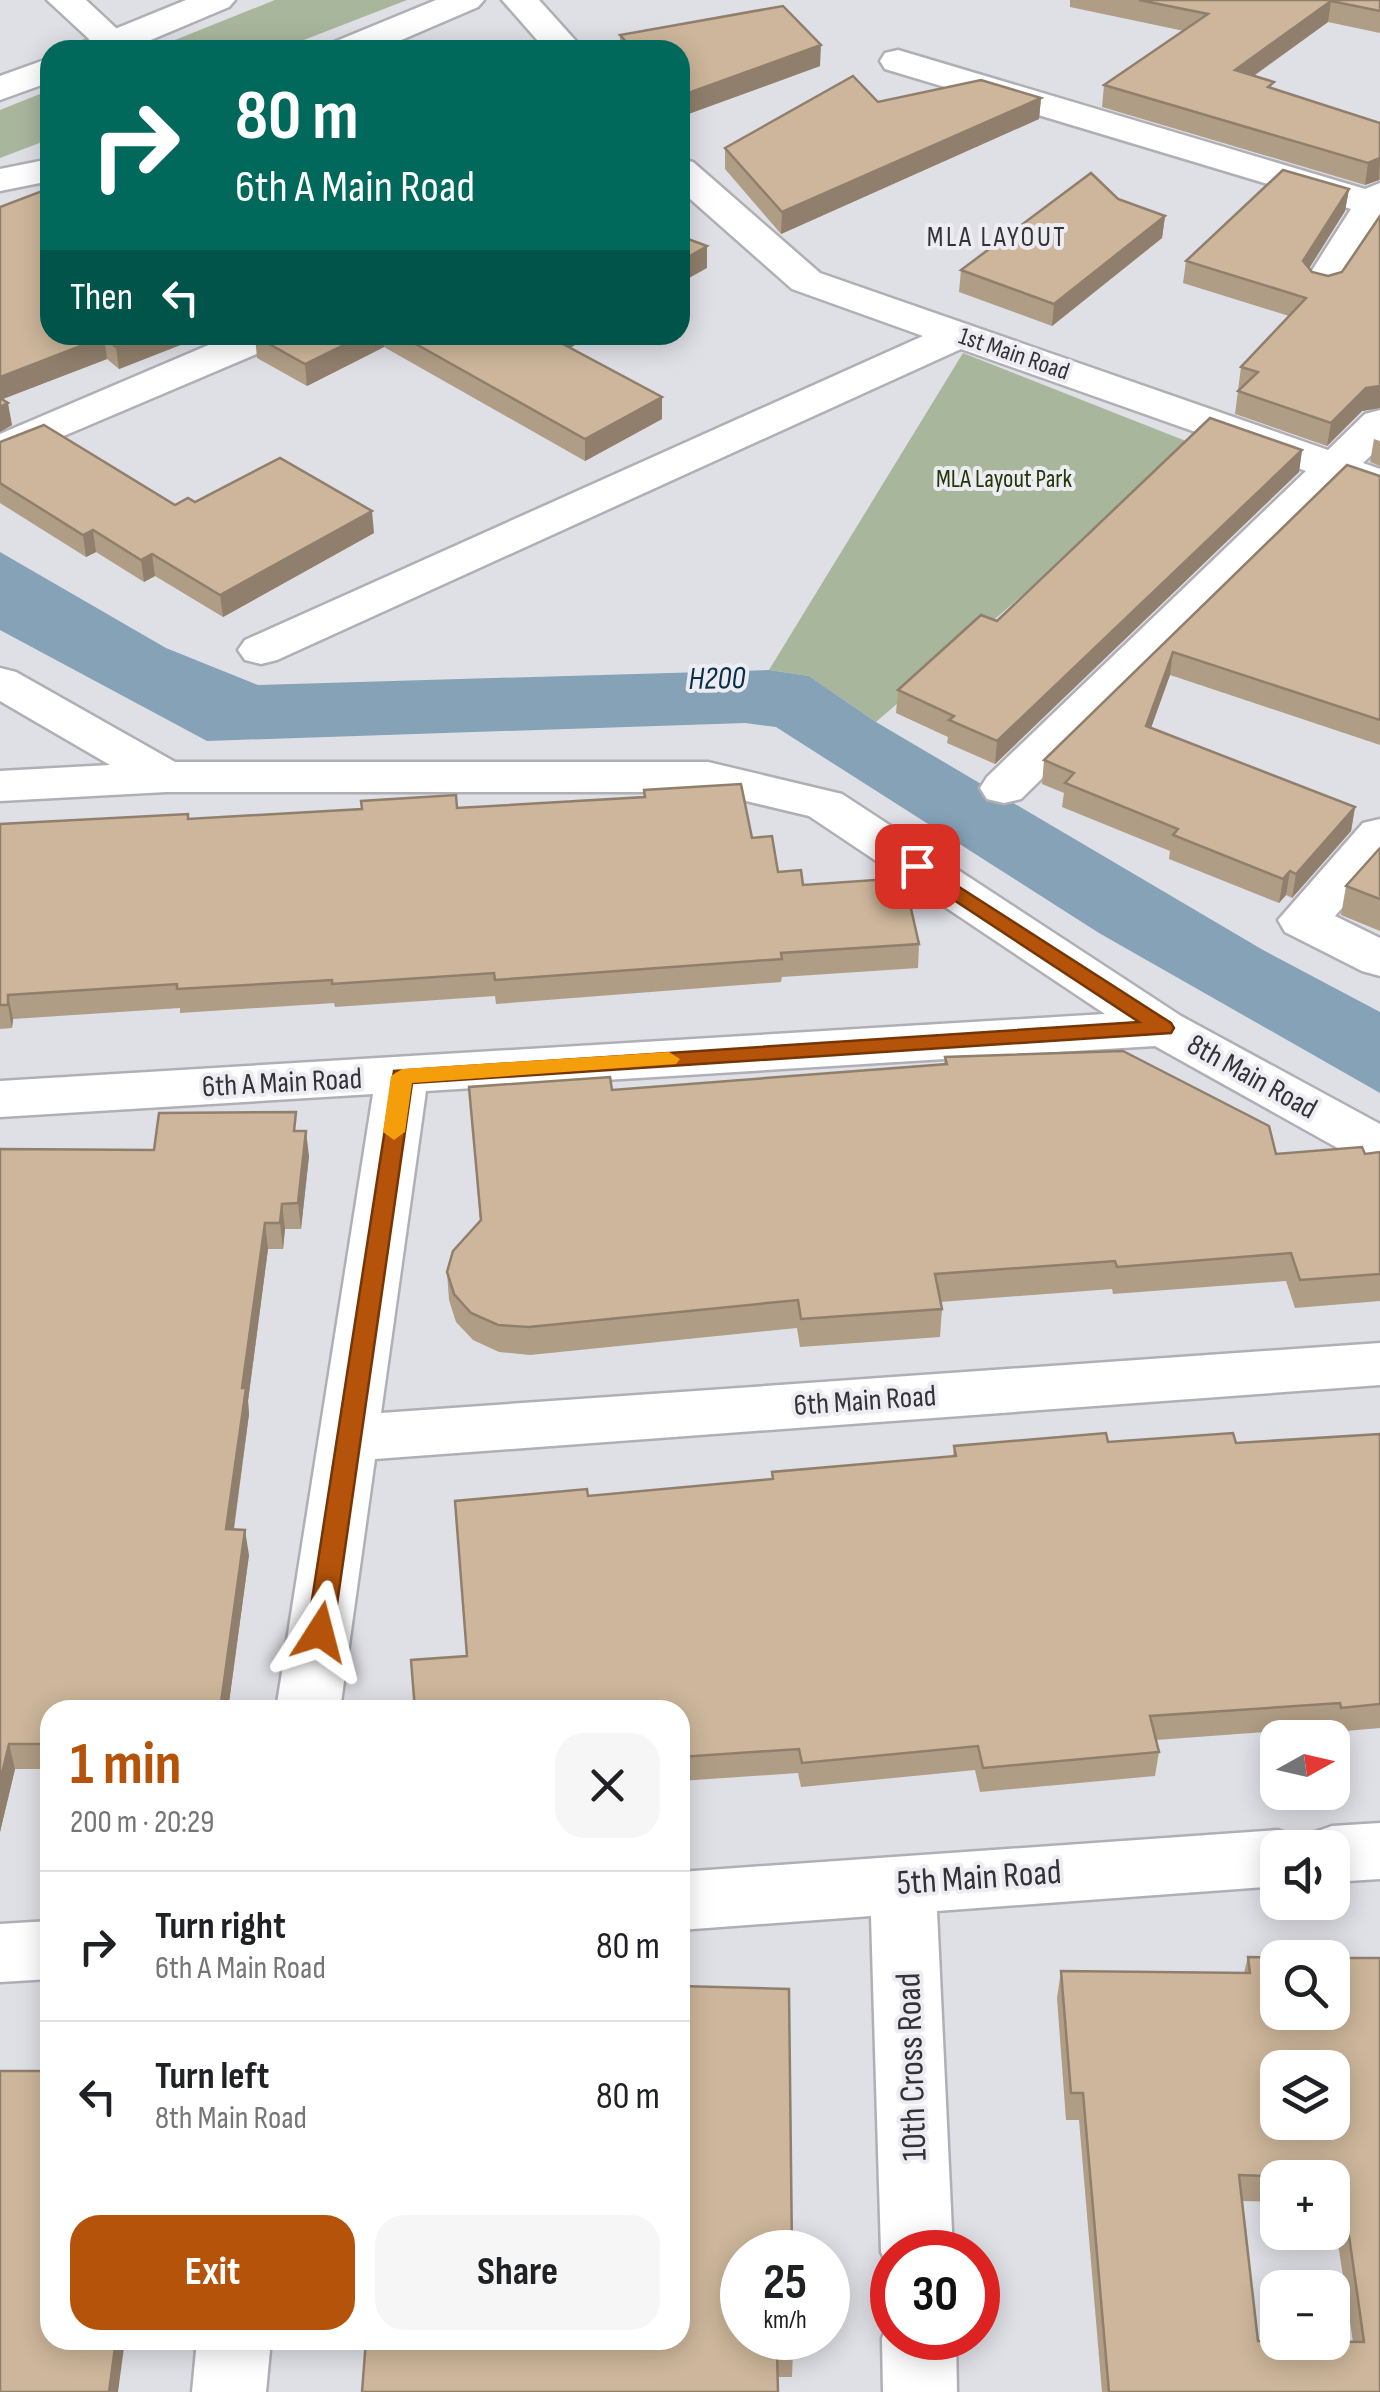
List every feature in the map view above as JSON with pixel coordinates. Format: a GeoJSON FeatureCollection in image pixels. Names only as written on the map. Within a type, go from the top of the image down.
{"type":"FeatureCollection","features":[{"type":"Feature","properties":{"kind":"street"},"geometry":{"type":"LineString","coordinates":[[65,0],[100,40]]}},
{"type":"Feature","properties":{"kind":"street"},"geometry":{"type":"LineString","coordinates":[[152,26],[187,0]]}},
{"type":"Feature","properties":{"kind":"street"},"geometry":{"type":"LineString","coordinates":[[119,40],[218,0]]}},
{"type":"Feature","properties":{"kind":"street"},"geometry":{"type":"LineString","coordinates":[[371,40],[466,0]]}},
{"type":"Feature","properties":{"kind":"street"},"geometry":{"type":"LineString","coordinates":[[520,0],[557,40]]}},
{"type":"Feature","properties":{"kind":"street"},"geometry":{"type":"LineString","coordinates":[[898,61],[1377,200],[1324,283]]}},
{"type":"Feature","properties":{"kind":"street"},"geometry":{"type":"LineString","coordinates":[[0,89],[40,72]]}},
{"type":"Feature","properties":{"kind":"street"},"geometry":{"type":"LineString","coordinates":[[0,180],[40,172]]}},
{"type":"Feature","properties":{"kind":"street","name":"1st Main Road"},"geometry":{"type":"LineString","coordinates":[[690,179],[806,281],[1360,474]]}},
{"type":"Feature","properties":{"kind":"street"},"geometry":{"type":"LineString","coordinates":[[261,650],[959,334]]}},
{"type":"Feature","properties":{"kind":"street"},"geometry":{"type":"LineString","coordinates":[[0,450],[243,345]]}},
{"type":"Feature","properties":{"kind":"street"},"geometry":{"type":"LineString","coordinates":[[1004,788],[1360,474],[1380,423]]}},
{"type":"Feature","properties":{"kind":"street"},"geometry":{"type":"LineString","coordinates":[[0,682],[166,777]]}},
{"type":"Feature","properties":{"kind":"street","name":"8th Main Road"},"geometry":{"type":"LineString","coordinates":[[0,786],[166,777],[708,777],[825,806],[1163,1028],[1380,1148]]}},
{"type":"Feature","properties":{"kind":"street"},"geometry":{"type":"LineString","coordinates":[[1380,834],[1302,920],[1380,959]]}},
{"type":"Feature","properties":{"kind":"street","name":"6th A Main Road"},"geometry":{"type":"LineString","coordinates":[[0,1099],[1163,1028]]}},
{"type":"Feature","properties":{"kind":"street"},"geometry":{"type":"LineString","coordinates":[[310,1700],[402,1076]]}},
{"type":"Feature","properties":{"kind":"street","name":"6th Main Road"},"geometry":{"type":"LineString","coordinates":[[350,1438],[1380,1364]]}},
{"type":"Feature","properties":{"kind":"street"},"geometry":{"type":"LineString","coordinates":[[1350,1853],[1380,1851]]}},
{"type":"Feature","properties":{"kind":"street","name":"5th Main Road"},"geometry":{"type":"LineString","coordinates":[[690,1900],[1260,1859]]}},
{"type":"Feature","properties":{"kind":"street","name":"10th Cross Road"},"geometry":{"type":"LineString","coordinates":[[900,1883],[908,1941],[916,2230]]}},
{"type":"Feature","properties":{"kind":"street"},"geometry":{"type":"LineString","coordinates":[[0,1953],[40,1951]]}},
{"type":"Feature","properties":{"kind":"street"},"geometry":{"type":"LineString","coordinates":[[229,2392],[233,2350]]}},
{"type":"Feature","properties":{"kind":"street"},"geometry":{"type":"LineString","coordinates":[[919,2360],[920,2392]]}},
{"type":"Feature","properties":{"kind":"green space"},"geometry":{"type":"Polygon","coordinates":[[[275,0],[407,0],[304,40],[175,40],[275,0]]]}},
{"type":"Feature","properties":{"kind":"green space"},"geometry":{"type":"Polygon","coordinates":[[[40,94],[40,143],[0,158],[0,110],[40,94]]]}},
{"type":"Feature","properties":{"kind":"green space","name":"MLA Layout Park"},"geometry":{"type":"Polygon","coordinates":[[[963,353],[1196,445],[876,722],[809,676],[769,670],[963,353]]]}},
{"type":"Feature","properties":{"kind":"water","name":"H200"},"geometry":{"type":"Polygon","coordinates":[[[0,552],[166,648],[258,685],[769,670],[809,676],[876,722],[1263,950],[1380,1012],[1380,1093],[1099,933],[776,727],[745,723],[207,741],[0,630],[0,552]]]}},
{"type":"Feature","properties":{"kind":"building"},"geometry":{"type":"Polygon","coordinates":[[[1139,0],[1380,0],[1380,11],[1331,1],[1235,70],[1274,82],[1268,87],[1380,123],[1380,158],[1368,163],[1104,85],[1208,14],[1139,0]]]}},
{"type":"Feature","properties":{"kind":"building"},"geometry":{"type":"Polygon","coordinates":[[[783,6],[821,45],[690,92],[690,40],[625,40],[620,35],[783,6]]]}},
{"type":"Feature","properties":{"kind":"building"},"geometry":{"type":"Polygon","coordinates":[[[853,76],[878,102],[981,80],[1041,98],[782,212],[725,148],[853,76]]]}},
{"type":"Feature","properties":{"kind":"building"},"geometry":{"type":"Polygon","coordinates":[[[1283,170],[1349,189],[1303,261],[1312,272],[1328,276],[1342,272],[1380,216],[1380,386],[1366,388],[1331,423],[1238,391],[1258,372],[1241,367],[1306,298],[1186,261],[1283,170]]]}},
{"type":"Feature","properties":{"kind":"building"},"geometry":{"type":"Polygon","coordinates":[[[1091,173],[1118,199],[1165,216],[1054,304],[961,270],[1091,173]]]}},
{"type":"Feature","properties":{"kind":"building"},"geometry":{"type":"Polygon","coordinates":[[[40,192],[40,345],[83,345],[0,377],[0,207],[40,192]]]}},
{"type":"Feature","properties":{"kind":"building"},"geometry":{"type":"Polygon","coordinates":[[[690,240],[707,246],[690,256],[690,240]]]}},
{"type":"Feature","properties":{"kind":"building"},"geometry":{"type":"Polygon","coordinates":[[[271,345],[344,345],[305,364],[271,345]]]}},
{"type":"Feature","properties":{"kind":"building"},"geometry":{"type":"Polygon","coordinates":[[[418,345],[565,345],[662,397],[585,439],[418,345]]]}},
{"type":"Feature","properties":{"kind":"building"},"geometry":{"type":"Polygon","coordinates":[[[1210,418],[1302,450],[997,741],[949,720],[954,716],[898,690],[981,615],[997,621],[1210,418]]]}},
{"type":"Feature","properties":{"kind":"building"},"geometry":{"type":"Polygon","coordinates":[[[44,425],[175,505],[188,498],[195,502],[280,458],[372,511],[220,595],[152,554],[141,560],[93,530],[83,535],[0,483],[0,442],[44,425]]]}},
{"type":"Feature","properties":{"kind":"building"},"geometry":{"type":"Polygon","coordinates":[[[1347,465],[1380,476],[1380,720],[1173,652],[1146,726],[1355,807],[1296,874],[1290,871],[1283,879],[1173,835],[1178,829],[1065,783],[1074,773],[1044,760],[1347,465]]]}},
{"type":"Feature","properties":{"kind":"building"},"geometry":{"type":"Polygon","coordinates":[[[741,784],[752,838],[772,836],[778,872],[801,870],[803,885],[904,878],[919,944],[781,953],[782,959],[495,980],[494,973],[332,984],[332,980],[177,989],[177,984],[8,995],[8,1005],[0,1005],[0,824],[362,809],[361,801],[456,795],[457,808],[645,797],[644,790],[741,784]]]}},
{"type":"Feature","properties":{"kind":"building"},"geometry":{"type":"Polygon","coordinates":[[[1380,848],[1380,899],[1346,886],[1380,848]]]}},
{"type":"Feature","properties":{"kind":"building"},"geometry":{"type":"Polygon","coordinates":[[[1123,1051],[1269,1126],[1276,1154],[1362,1147],[1365,1154],[1380,1152],[1380,1274],[1300,1280],[1291,1253],[1117,1267],[1115,1261],[935,1274],[942,1309],[801,1319],[798,1300],[529,1327],[498,1325],[471,1313],[454,1294],[447,1272],[453,1251],[481,1220],[469,1087],[610,1077],[612,1090],[947,1064],[945,1057],[1123,1051]]]}},
{"type":"Feature","properties":{"kind":"building"},"geometry":{"type":"Polygon","coordinates":[[[296,1112],[294,1131],[306,1131],[298,1203],[282,1204],[280,1223],[265,1223],[226,1529],[245,1530],[221,1700],[40,1700],[40,1744],[9,1744],[0,1782],[0,1149],[154,1150],[159,1113],[296,1112]]]}},
{"type":"Feature","properties":{"kind":"building"},"geometry":{"type":"Polygon","coordinates":[[[1106,1433],[1108,1442],[1233,1433],[1236,1443],[1380,1434],[1380,1704],[1341,1708],[1340,1703],[1150,1716],[1159,1752],[983,1768],[978,1746],[802,1763],[799,1749],[690,1756],[690,1700],[414,1700],[411,1660],[467,1656],[455,1501],[587,1489],[588,1496],[773,1479],[772,1472],[956,1456],[954,1446],[1106,1433]]]}},
{"type":"Feature","properties":{"kind":"building"},"geometry":{"type":"Polygon","coordinates":[[[1248,1957],[1260,1957],[1260,2030],[1350,2030],[1350,1958],[1380,1958],[1380,2392],[1109,2392],[1083,2093],[1071,2093],[1061,1971],[1250,1973],[1248,1957]]]}},
{"type":"Feature","properties":{"kind":"building"},"geometry":{"type":"Polygon","coordinates":[[[690,1986],[789,1989],[792,2230],[720,2230],[720,2360],[777,2360],[778,2392],[362,2392],[365,2350],[690,2350],[690,1986]]]}},
{"type":"Feature","properties":{"kind":"building"},"geometry":{"type":"Polygon","coordinates":[[[0,2071],[40,2071],[40,2350],[115,2350],[109,2392],[0,2392],[0,2071]]]}},
{"type":"Feature","properties":{"kind":"slow traffic"},"geometry":{"type":"LineString","coordinates":[[394,1132],[402,1076],[669,1059]]}},
{"type":"Feature","properties":{"kind":"district","name":"MLA LAYOUT"},"geometry":{"type":"Point","coordinates":[997,237]}},
{"type":"Feature","properties":{"kind":"route"},"geometry":{"type":"LineString","coordinates":[[320,1632],[402,1076],[1163,1028],[917,866]]}}]}
